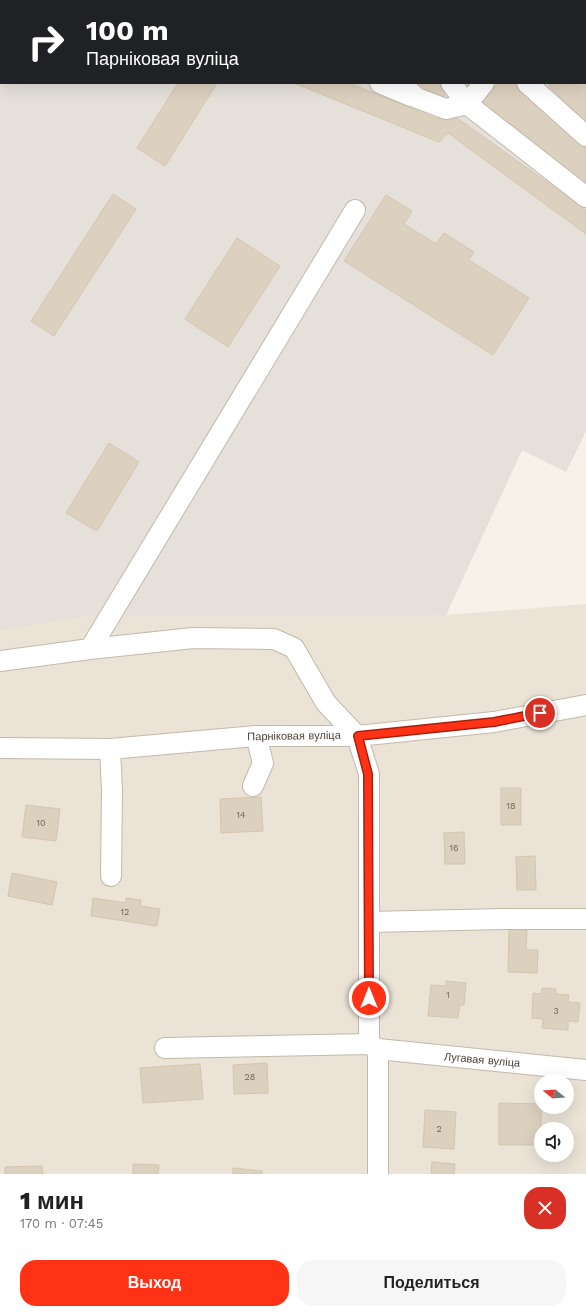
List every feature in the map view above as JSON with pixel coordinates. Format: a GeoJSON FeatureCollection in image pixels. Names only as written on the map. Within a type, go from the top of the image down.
{"type":"FeatureCollection","features":[{"type":"Feature","properties":{"kind":"street"},"geometry":{"type":"LineString","coordinates":[[382,84],[446,109],[467,104],[483,84]]}},
{"type":"Feature","properties":{"kind":"street"},"geometry":{"type":"LineString","coordinates":[[401,84],[417,98]]}},
{"type":"Feature","properties":{"kind":"street"},"geometry":{"type":"LineString","coordinates":[[452,84],[467,104],[586,197]]}},
{"type":"Feature","properties":{"kind":"street"},"geometry":{"type":"LineString","coordinates":[[532,84],[586,136]]}},
{"type":"Feature","properties":{"kind":"street"},"geometry":{"type":"LineString","coordinates":[[90,649],[355,210]]}},
{"type":"Feature","properties":{"kind":"street"},"geometry":{"type":"LineString","coordinates":[[0,661],[90,649],[193,638],[274,639],[294,648],[326,703],[358,736],[368,774],[369,922],[378,1174]]}},
{"type":"Feature","properties":{"kind":"street","name":"Парніковая вуліца"},"geometry":{"type":"LineString","coordinates":[[0,748],[110,749],[256,736],[358,736],[494,722],[586,705]]}},
{"type":"Feature","properties":{"kind":"street"},"geometry":{"type":"LineString","coordinates":[[252,786],[263,763],[256,736]]}},
{"type":"Feature","properties":{"kind":"street"},"geometry":{"type":"LineString","coordinates":[[110,749],[112,790],[111,876]]}},
{"type":"Feature","properties":{"kind":"street"},"geometry":{"type":"LineString","coordinates":[[369,922],[586,919]]}},
{"type":"Feature","properties":{"kind":"street","name":"Лугавая вуліца"},"geometry":{"type":"LineString","coordinates":[[165,1048],[374,1047],[586,1070]]}},
{"type":"Feature","properties":{"kind":"shaded area"},"geometry":{"type":"Polygon","coordinates":[[[0,84],[586,84],[586,431],[566,472],[522,450],[446,615],[586,604],[586,1174],[0,1174],[0,84]]]}},
{"type":"Feature","properties":{"kind":"shaded area"},"geometry":{"type":"Polygon","coordinates":[[[0,84],[586,84],[586,431],[566,472],[522,450],[446,615],[84,616],[0,630],[0,84]]]}},
{"type":"Feature","properties":{"kind":"building"},"geometry":{"type":"Polygon","coordinates":[[[177,84],[216,84],[165,166],[137,148],[177,84]]]}},
{"type":"Feature","properties":{"kind":"building"},"geometry":{"type":"Polygon","coordinates":[[[296,84],[351,84],[437,119],[450,113],[586,210],[586,234],[448,133],[439,142],[296,84]]]}},
{"type":"Feature","properties":{"kind":"building"},"geometry":{"type":"Polygon","coordinates":[[[420,84],[442,84],[447,91],[439,102],[420,84]]]}},
{"type":"Feature","properties":{"kind":"building"},"geometry":{"type":"Polygon","coordinates":[[[497,84],[516,84],[586,148],[586,187],[481,101],[497,84]]]}},
{"type":"Feature","properties":{"kind":"building"},"geometry":{"type":"Polygon","coordinates":[[[550,84],[586,84],[586,122],[549,86],[550,84]]]}},
{"type":"Feature","properties":{"kind":"building"},"geometry":{"type":"Polygon","coordinates":[[[113,194],[136,209],[54,336],[31,321],[113,194]]]}},
{"type":"Feature","properties":{"kind":"building"},"geometry":{"type":"Polygon","coordinates":[[[386,195],[412,211],[404,224],[436,244],[444,233],[474,252],[469,260],[529,298],[493,355],[344,261],[386,195]]]}},
{"type":"Feature","properties":{"kind":"building"},"geometry":{"type":"Polygon","coordinates":[[[237,238],[280,266],[228,347],[185,319],[237,238]]]}},
{"type":"Feature","properties":{"kind":"building"},"geometry":{"type":"Polygon","coordinates":[[[109,443],[139,462],[97,531],[66,513],[109,443]]]}},
{"type":"Feature","properties":{"kind":"building"},"geometry":{"type":"Polygon","coordinates":[[[501,788],[521,788],[521,825],[501,825],[501,788]]]}},
{"type":"Feature","properties":{"kind":"building"},"geometry":{"type":"Polygon","coordinates":[[[261,797],[263,831],[221,833],[220,799],[261,797]]]}},
{"type":"Feature","properties":{"kind":"building"},"geometry":{"type":"Polygon","coordinates":[[[26,805],[60,809],[56,841],[22,837],[26,805]]]}},
{"type":"Feature","properties":{"kind":"building"},"geometry":{"type":"Polygon","coordinates":[[[464,832],[465,864],[445,864],[444,833],[464,832]]]}},
{"type":"Feature","properties":{"kind":"building"},"geometry":{"type":"Polygon","coordinates":[[[535,856],[536,890],[517,890],[516,857],[535,856]]]}},
{"type":"Feature","properties":{"kind":"building"},"geometry":{"type":"Polygon","coordinates":[[[12,873],[57,882],[52,905],[8,896],[12,873]]]}},
{"type":"Feature","properties":{"kind":"building"},"geometry":{"type":"Polygon","coordinates":[[[93,898],[126,903],[126,898],[141,900],[140,906],[160,909],[157,926],[91,916],[93,898]]]}},
{"type":"Feature","properties":{"kind":"building"},"geometry":{"type":"Polygon","coordinates":[[[509,929],[527,930],[526,950],[538,950],[537,973],[508,972],[509,929]]]}},
{"type":"Feature","properties":{"kind":"building"},"geometry":{"type":"Polygon","coordinates":[[[446,981],[466,983],[464,1005],[460,1005],[458,1018],[428,1016],[431,985],[446,986],[446,981]]]}},
{"type":"Feature","properties":{"kind":"building"},"geometry":{"type":"Polygon","coordinates":[[[542,988],[556,989],[556,994],[569,995],[568,1002],[580,1003],[578,1022],[568,1021],[568,1030],[542,1028],[543,1019],[532,1018],[533,993],[541,994],[542,988]]]}},
{"type":"Feature","properties":{"kind":"building"},"geometry":{"type":"Polygon","coordinates":[[[267,1063],[268,1093],[234,1094],[233,1065],[267,1063]]]}},
{"type":"Feature","properties":{"kind":"building"},"geometry":{"type":"Polygon","coordinates":[[[200,1064],[203,1099],[143,1103],[140,1068],[200,1064]]]}},
{"type":"Feature","properties":{"kind":"building"},"geometry":{"type":"Polygon","coordinates":[[[499,1103],[534,1104],[534,1114],[541,1114],[541,1122],[534,1122],[534,1145],[499,1145],[499,1103]]]}},
{"type":"Feature","properties":{"kind":"building"},"geometry":{"type":"Polygon","coordinates":[[[425,1110],[456,1112],[454,1149],[423,1147],[425,1110]]]}},
{"type":"Feature","properties":{"kind":"building"},"geometry":{"type":"Polygon","coordinates":[[[432,1162],[455,1164],[454,1174],[431,1174],[432,1162]]]}},
{"type":"Feature","properties":{"kind":"building"},"geometry":{"type":"Polygon","coordinates":[[[133,1164],[159,1165],[158,1174],[133,1174],[133,1164]]]}},
{"type":"Feature","properties":{"kind":"building"},"geometry":{"type":"Polygon","coordinates":[[[42,1166],[43,1174],[5,1174],[5,1167],[42,1166]]]}},
{"type":"Feature","properties":{"kind":"building"},"geometry":{"type":"Polygon","coordinates":[[[233,1168],[262,1171],[262,1174],[233,1174],[233,1168]]]}},
{"type":"Feature","properties":{"kind":"route"},"geometry":{"type":"LineString","coordinates":[[369,998],[368,774],[358,736],[494,722],[540,713]]}}]}
